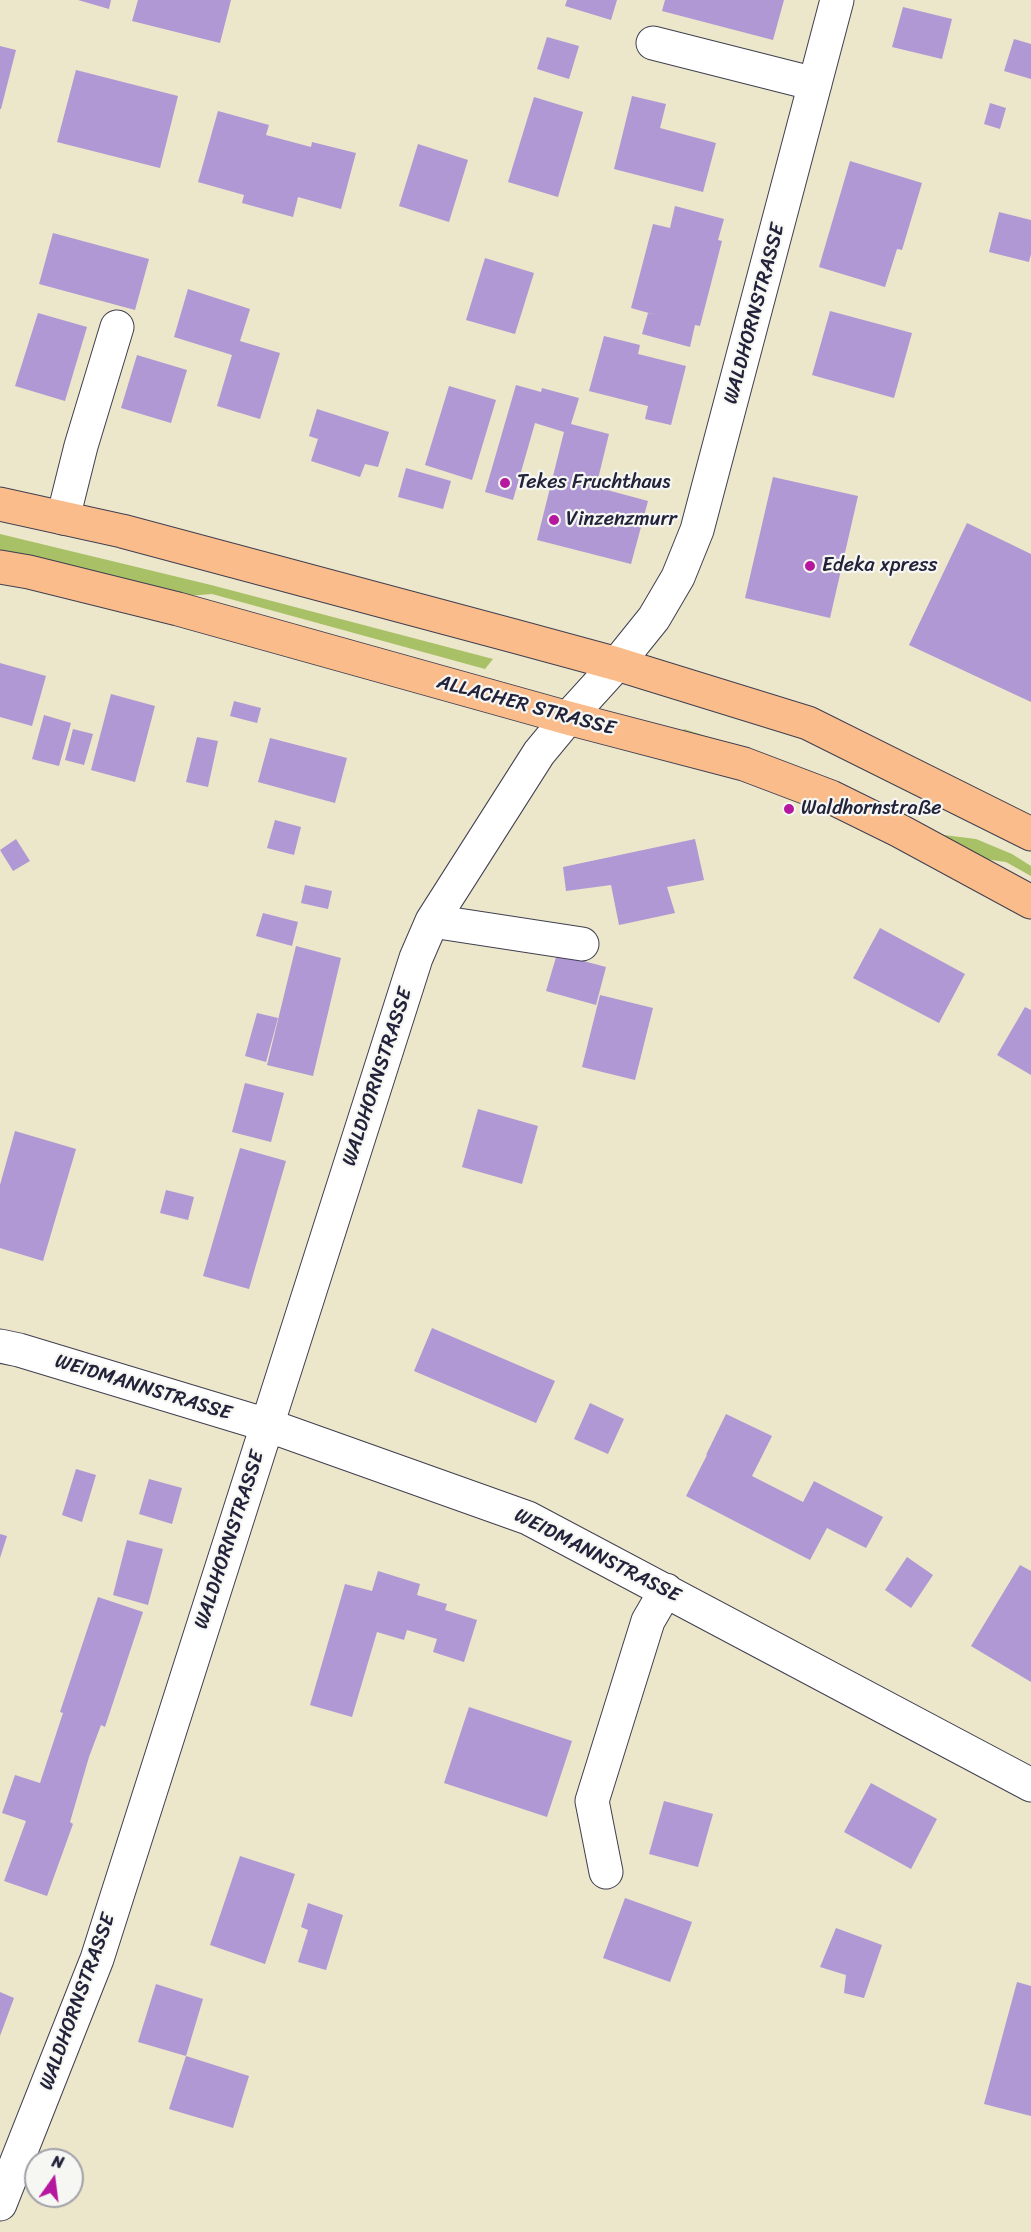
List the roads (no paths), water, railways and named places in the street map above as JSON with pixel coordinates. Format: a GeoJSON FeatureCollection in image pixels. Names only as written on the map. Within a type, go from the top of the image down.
{"type":"FeatureCollection","features":[{"type":"Feature","properties":{"kind":"main road"},"geometry":{"type":"LineString","coordinates":[[0,504],[134,534],[617,664],[808,723],[1031,834]]}},
{"type":"Feature","properties":{"kind":"main road","name":"ALLACHER STRASSE"},"geometry":{"type":"LineString","coordinates":[[0,567],[178,609],[568,718],[744,764],[831,797],[900,831],[1031,902]]}},
{"type":"Feature","properties":{"kind":"street","name":"WALDHORNSTRASSE"},"geometry":{"type":"LineString","coordinates":[[0,2204],[97,1959],[416,958],[432,921],[539,753],[617,664],[660,607],[678,577],[697,530],[837,0]]}},
{"type":"Feature","properties":{"kind":"street"},"geometry":{"type":"LineString","coordinates":[[653,43],[815,84]]}},
{"type":"Feature","properties":{"kind":"street"},"geometry":{"type":"LineString","coordinates":[[63,518],[81,446],[117,327]]}},
{"type":"Feature","properties":{"kind":"street"},"geometry":{"type":"LineString","coordinates":[[432,921],[582,944]]}},
{"type":"Feature","properties":{"kind":"street","name":"WEIDMANNSTRASSE"},"geometry":{"type":"LineString","coordinates":[[0,1346],[267,1425],[528,1518],[1031,1785]]}},
{"type":"Feature","properties":{"kind":"street"},"geometry":{"type":"LineString","coordinates":[[606,1872],[592,1801],[648,1621],[666,1590]]}},
{"type":"Feature","properties":{"kind":"place","name":"Tekes Fruchthaus"},"geometry":{"type":"Point","coordinates":[505,483]}},
{"type":"Feature","properties":{"kind":"place","name":"Vinzenzmurr"},"geometry":{"type":"Point","coordinates":[554,520]}},
{"type":"Feature","properties":{"kind":"place","name":"Edeka xpress"},"geometry":{"type":"Point","coordinates":[810,566]}},
{"type":"Feature","properties":{"kind":"place","name":"Waldhornstraße"},"geometry":{"type":"Point","coordinates":[789,809]}}]}
